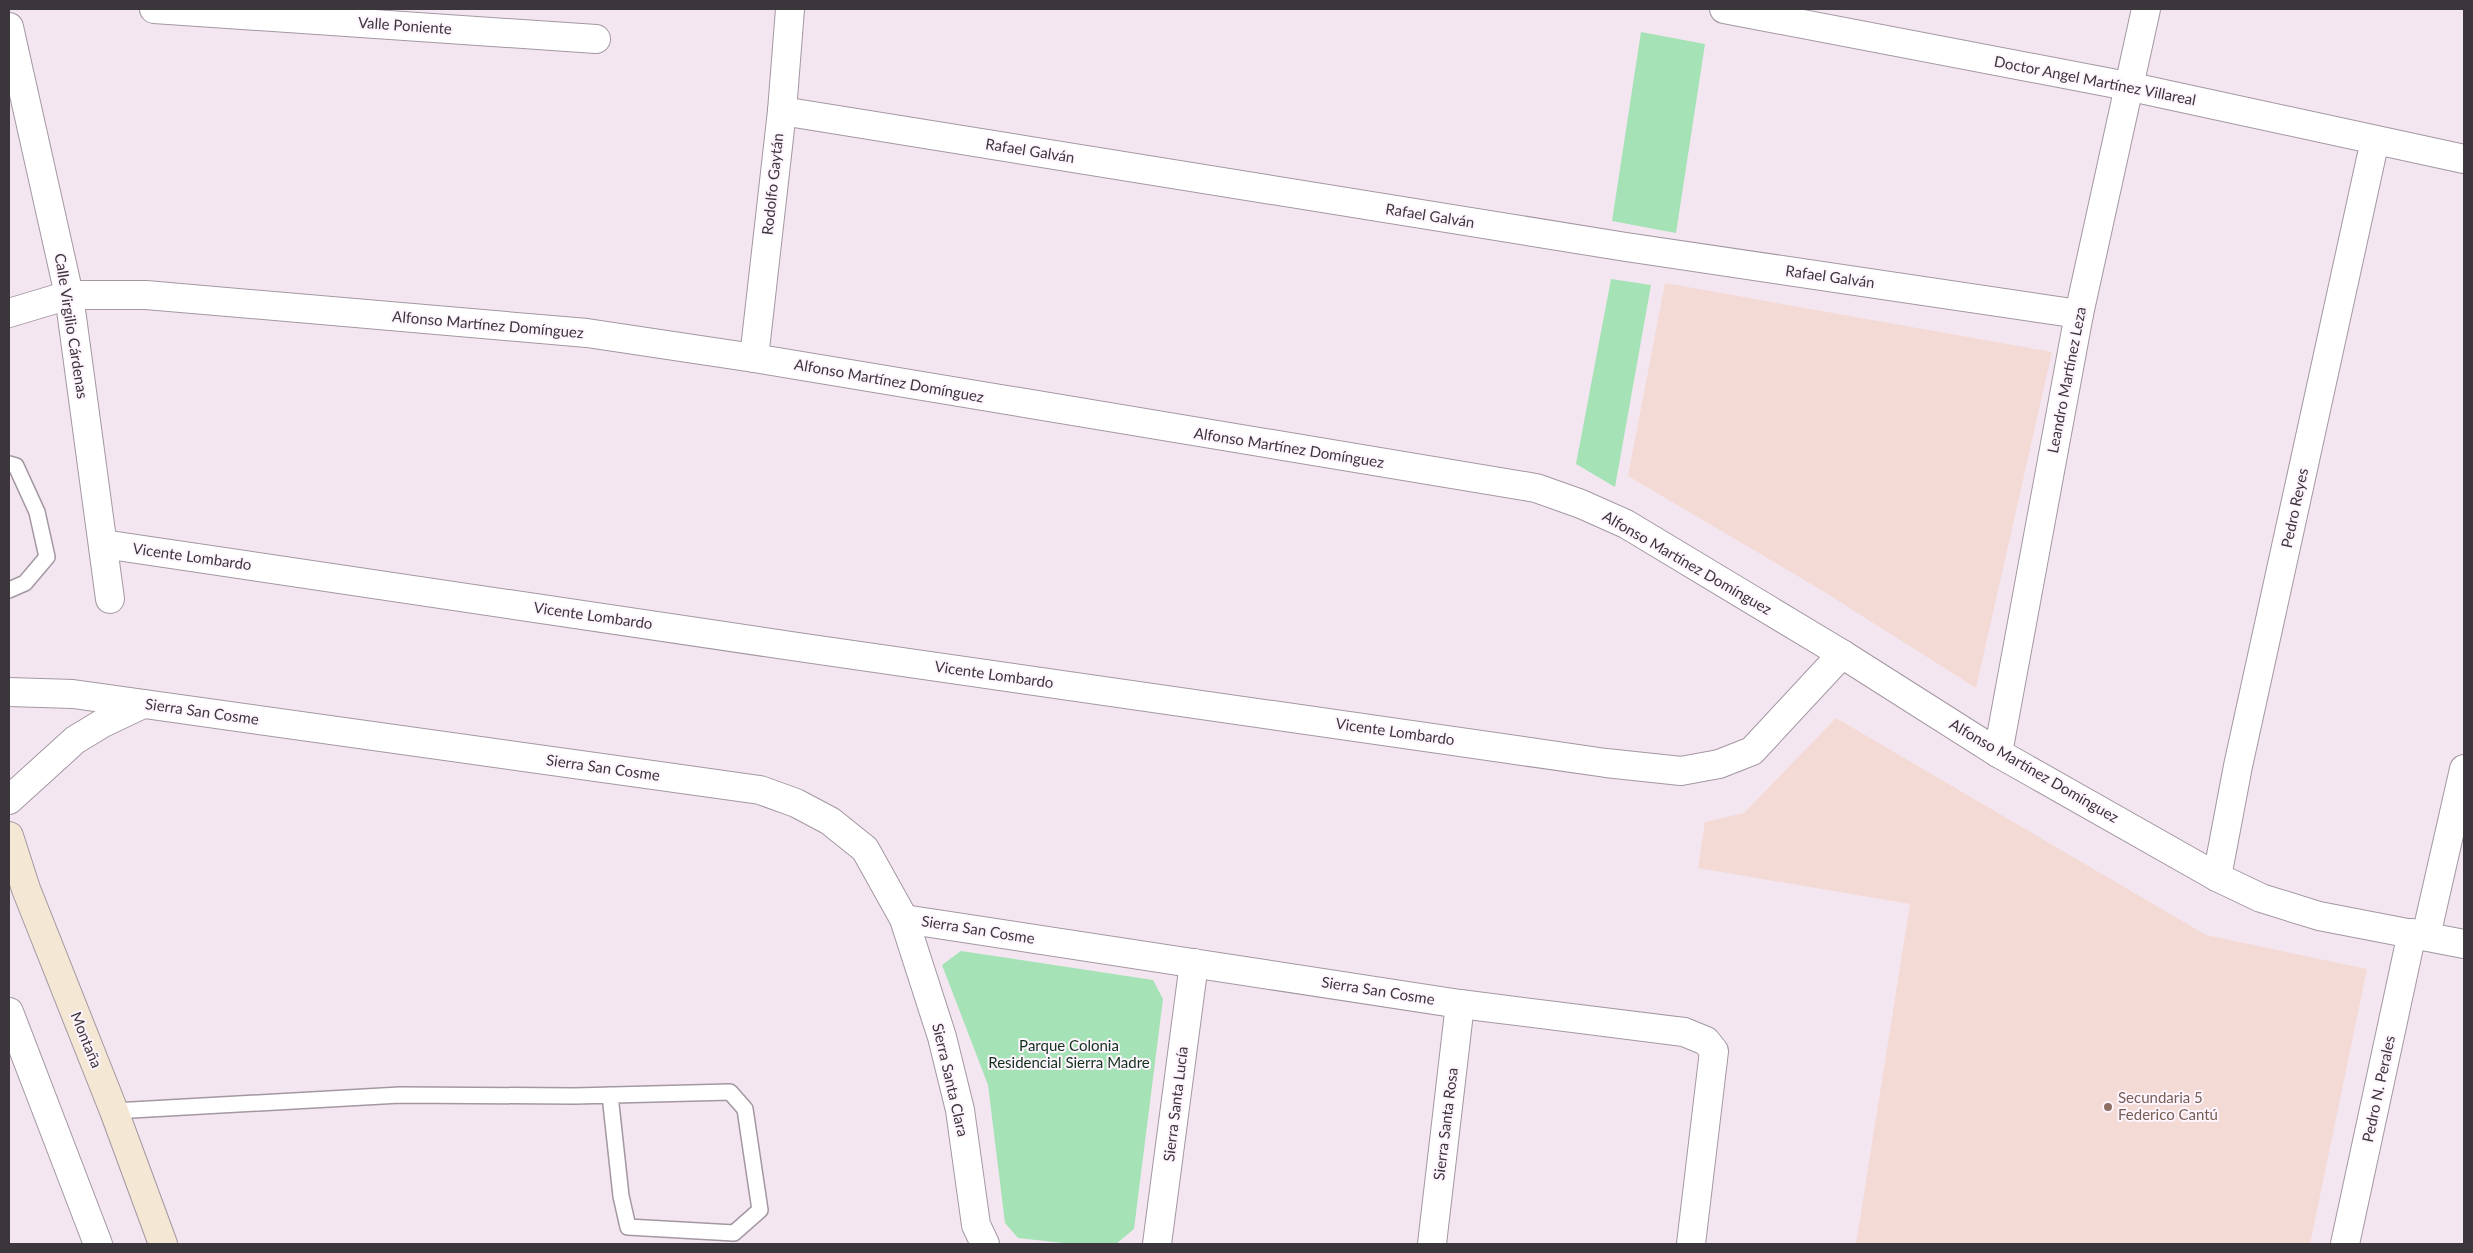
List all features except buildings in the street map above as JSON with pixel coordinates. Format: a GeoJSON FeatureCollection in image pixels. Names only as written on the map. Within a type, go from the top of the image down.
{"type":"FeatureCollection","features":[{"type":"Feature","properties":{"kind":"main road","name":"Montaña"},"geometry":{"type":"LineString","coordinates":[[9,836],[17,891],[114,1111],[163,1244]]}},
{"type":"Feature","properties":{"kind":"street","name":"Valle Poniente"},"geometry":{"type":"LineString","coordinates":[[154,9],[596,39]]}},
{"type":"Feature","properties":{"kind":"street","name":"Rodolfo Gaytán"},"geometry":{"type":"LineString","coordinates":[[754,358],[782,111],[790,9]]}},
{"type":"Feature","properties":{"kind":"street","name":"Doctor Angel Martínez Villareal"},"geometry":{"type":"LineString","coordinates":[[1724,9],[2127,86],[2464,159]]}},
{"type":"Feature","properties":{"kind":"street","name":"Leandro Martínez Leza"},"geometry":{"type":"LineString","coordinates":[[1998,752],[2078,314],[2127,86],[2146,9]]}},
{"type":"Feature","properties":{"kind":"street","name":"Calle Virgilio Cárdenas"},"geometry":{"type":"LineString","coordinates":[[9,27],[69,295],[110,599]]}},
{"type":"Feature","properties":{"kind":"street","name":"Rafael Galván"},"geometry":{"type":"LineString","coordinates":[[782,111],[1626,248],[2078,314]]}},
{"type":"Feature","properties":{"kind":"street","name":"Pedro Reyes"},"geometry":{"type":"LineString","coordinates":[[2217,877],[2242,746],[2375,140]]}},
{"type":"Feature","properties":{"kind":"street","name":"Alfonso Martínez Domínguez"},"geometry":{"type":"LineString","coordinates":[[9,313],[69,295],[146,295],[586,333],[754,358],[1536,488],[1582,504],[1626,524],[1842,654],[1998,752],[2217,877],[2261,898],[2319,916],[2464,944]]}},
{"type":"Feature","properties":{"kind":"street","name":"Vicente Lombardo"},"geometry":{"type":"LineString","coordinates":[[103,544],[798,647],[1596,761],[1681,771],[1719,764],[1752,751],[1842,654]]}},
{"type":"Feature","properties":{"kind":"street","name":"Sierra San Cosme"},"geometry":{"type":"LineString","coordinates":[[9,692],[73,694],[760,790],[796,803],[830,821],[866,848],[904,919],[1460,1004],[1684,1032],[1706,1041],[1714,1052],[1691,1244]]}},
{"type":"Feature","properties":{"kind":"street"},"geometry":{"type":"LineString","coordinates":[[9,800],[75,740],[103,723],[143,704]]}},
{"type":"Feature","properties":{"kind":"street","name":"Pedro N. Perales"},"geometry":{"type":"LineString","coordinates":[[2345,1244],[2419,935],[2464,769]]}},
{"type":"Feature","properties":{"kind":"street","name":"Sierra Santa Clara"},"geometry":{"type":"LineString","coordinates":[[904,919],[942,1037],[960,1110],[976,1224],[985,1244]]}},
{"type":"Feature","properties":{"kind":"street","name":"Sierra Santa Lucía"},"geometry":{"type":"LineString","coordinates":[[1157,1244],[1194,963]]}},
{"type":"Feature","properties":{"kind":"street","name":"Sierra Santa Rosa"},"geometry":{"type":"LineString","coordinates":[[1432,1244],[1460,1004]]}},
{"type":"Feature","properties":{"kind":"street"},"geometry":{"type":"LineString","coordinates":[[9,1012],[98,1244]]}},
{"type":"Feature","properties":{"kind":"lane"},"geometry":{"type":"LineString","coordinates":[[9,464],[16,466],[37,512],[47,557],[25,583],[9,590]]}},
{"type":"Feature","properties":{"kind":"lane"},"geometry":{"type":"LineString","coordinates":[[114,1111],[400,1095],[610,1096],[730,1092],[745,1109],[760,1210],[734,1233],[628,1227],[621,1196],[610,1096]]}},
{"type":"Feature","properties":{"kind":"shaded area"},"geometry":{"type":"Polygon","coordinates":[[[1665,283],[2052,352],[1976,688],[1818,588],[1628,476],[1665,283]]]}},
{"type":"Feature","properties":{"kind":"shaded area","name":"Secundaria 5 Federico Cantú"},"geometry":{"type":"Polygon","coordinates":[[[1836,718],[2206,935],[2367,969],[2310,1244],[1856,1244],[1910,904],[1698,868],[1705,822],[1744,813],[1836,718]]]}},
{"type":"Feature","properties":{"kind":"green space"},"geometry":{"type":"Polygon","coordinates":[[[1641,32],[1705,44],[1676,233],[1612,221],[1641,32]]]}},
{"type":"Feature","properties":{"kind":"green space"},"geometry":{"type":"Polygon","coordinates":[[[1611,279],[1651,285],[1615,487],[1576,464],[1611,279]]]}},
{"type":"Feature","properties":{"kind":"green space","name":"Parque Colonia Residencial Sierra Madre"},"geometry":{"type":"Polygon","coordinates":[[[961,951],[1153,980],[1163,999],[1134,1229],[1116,1244],[1072,1244],[1018,1238],[1005,1223],[988,1085],[942,965],[961,951]]]}},
{"type":"Feature","properties":{"kind":"place","name":"Secundaria 5 Federico Cantú"},"geometry":{"type":"Point","coordinates":[2108,1107]}}]}
